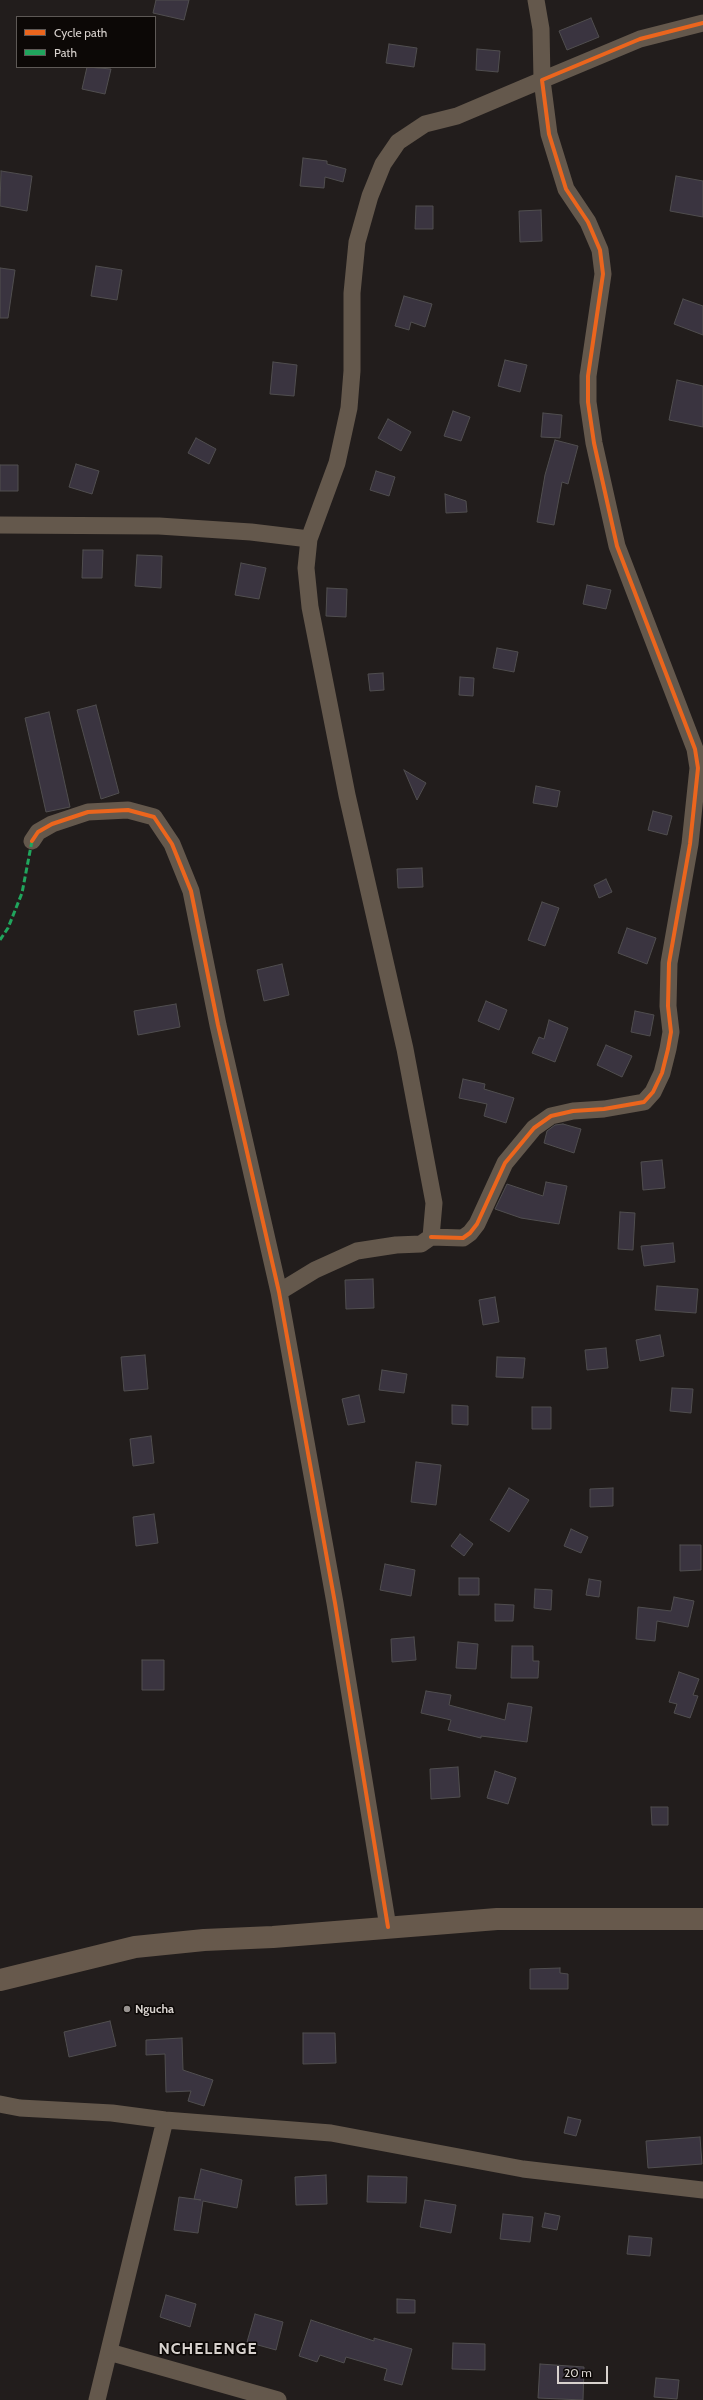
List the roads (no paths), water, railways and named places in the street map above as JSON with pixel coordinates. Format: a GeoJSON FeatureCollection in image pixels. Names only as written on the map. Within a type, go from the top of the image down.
{"type":"FeatureCollection","features":[{"type":"Feature","properties":{"kind":"main road"},"geometry":{"type":"LineString","coordinates":[[0,1980],[135,1947],[497,1919],[703,1919]]}},
{"type":"Feature","properties":{"kind":"street"},"geometry":{"type":"LineString","coordinates":[[279,1292],[315,1270],[357,1251],[396,1245],[421,1244],[431,1237],[463,1238],[470,1233],[477,1224],[505,1163],[534,1128],[551,1116],[573,1111],[604,1109],[644,1102],[653,1092],[662,1073],[671,1032],[668,1006],[669,963],[690,844],[698,768],[695,749],[617,546],[594,443],[588,402],[588,376],[602,274],[600,250],[588,222],[566,189],[549,134],[542,80],[541,29],[536,0]]}},
{"type":"Feature","properties":{"kind":"street"},"geometry":{"type":"LineString","coordinates":[[431,1237],[434,1203],[431,1181],[405,1049],[346,795],[310,607],[306,568],[309,539],[337,463],[349,408],[352,371],[352,293],[357,242],[370,196],[383,164],[398,142],[425,124],[457,116],[640,39],[703,23]]}},
{"type":"Feature","properties":{"kind":"street"},"geometry":{"type":"LineString","coordinates":[[0,526],[159,526],[309,539]]}},
{"type":"Feature","properties":{"kind":"street"},"geometry":{"type":"LineString","coordinates":[[32,841],[38,832],[52,824],[88,812],[128,810],[154,818],[172,844],[191,891],[218,1025],[279,1292],[335,1603],[388,1927]]}},
{"type":"Feature","properties":{"kind":"street"},"geometry":{"type":"LineString","coordinates":[[0,2104],[20,2108],[112,2113],[165,2120],[331,2133],[523,2169],[703,2190]]}},
{"type":"Feature","properties":{"kind":"street"},"geometry":{"type":"LineString","coordinates":[[97,2400],[165,2120]]}},
{"type":"Feature","properties":{"kind":"street"},"geometry":{"type":"LineString","coordinates":[[109,2352],[278,2400]]}},
{"type":"Feature","properties":{"kind":"place","name":"Ngucha"},"geometry":{"type":"Point","coordinates":[127,2009]}},
{"type":"Feature","properties":{"kind":"district","name":"NCHELENGE"},"geometry":{"type":"Point","coordinates":[208,2349]}}]}
